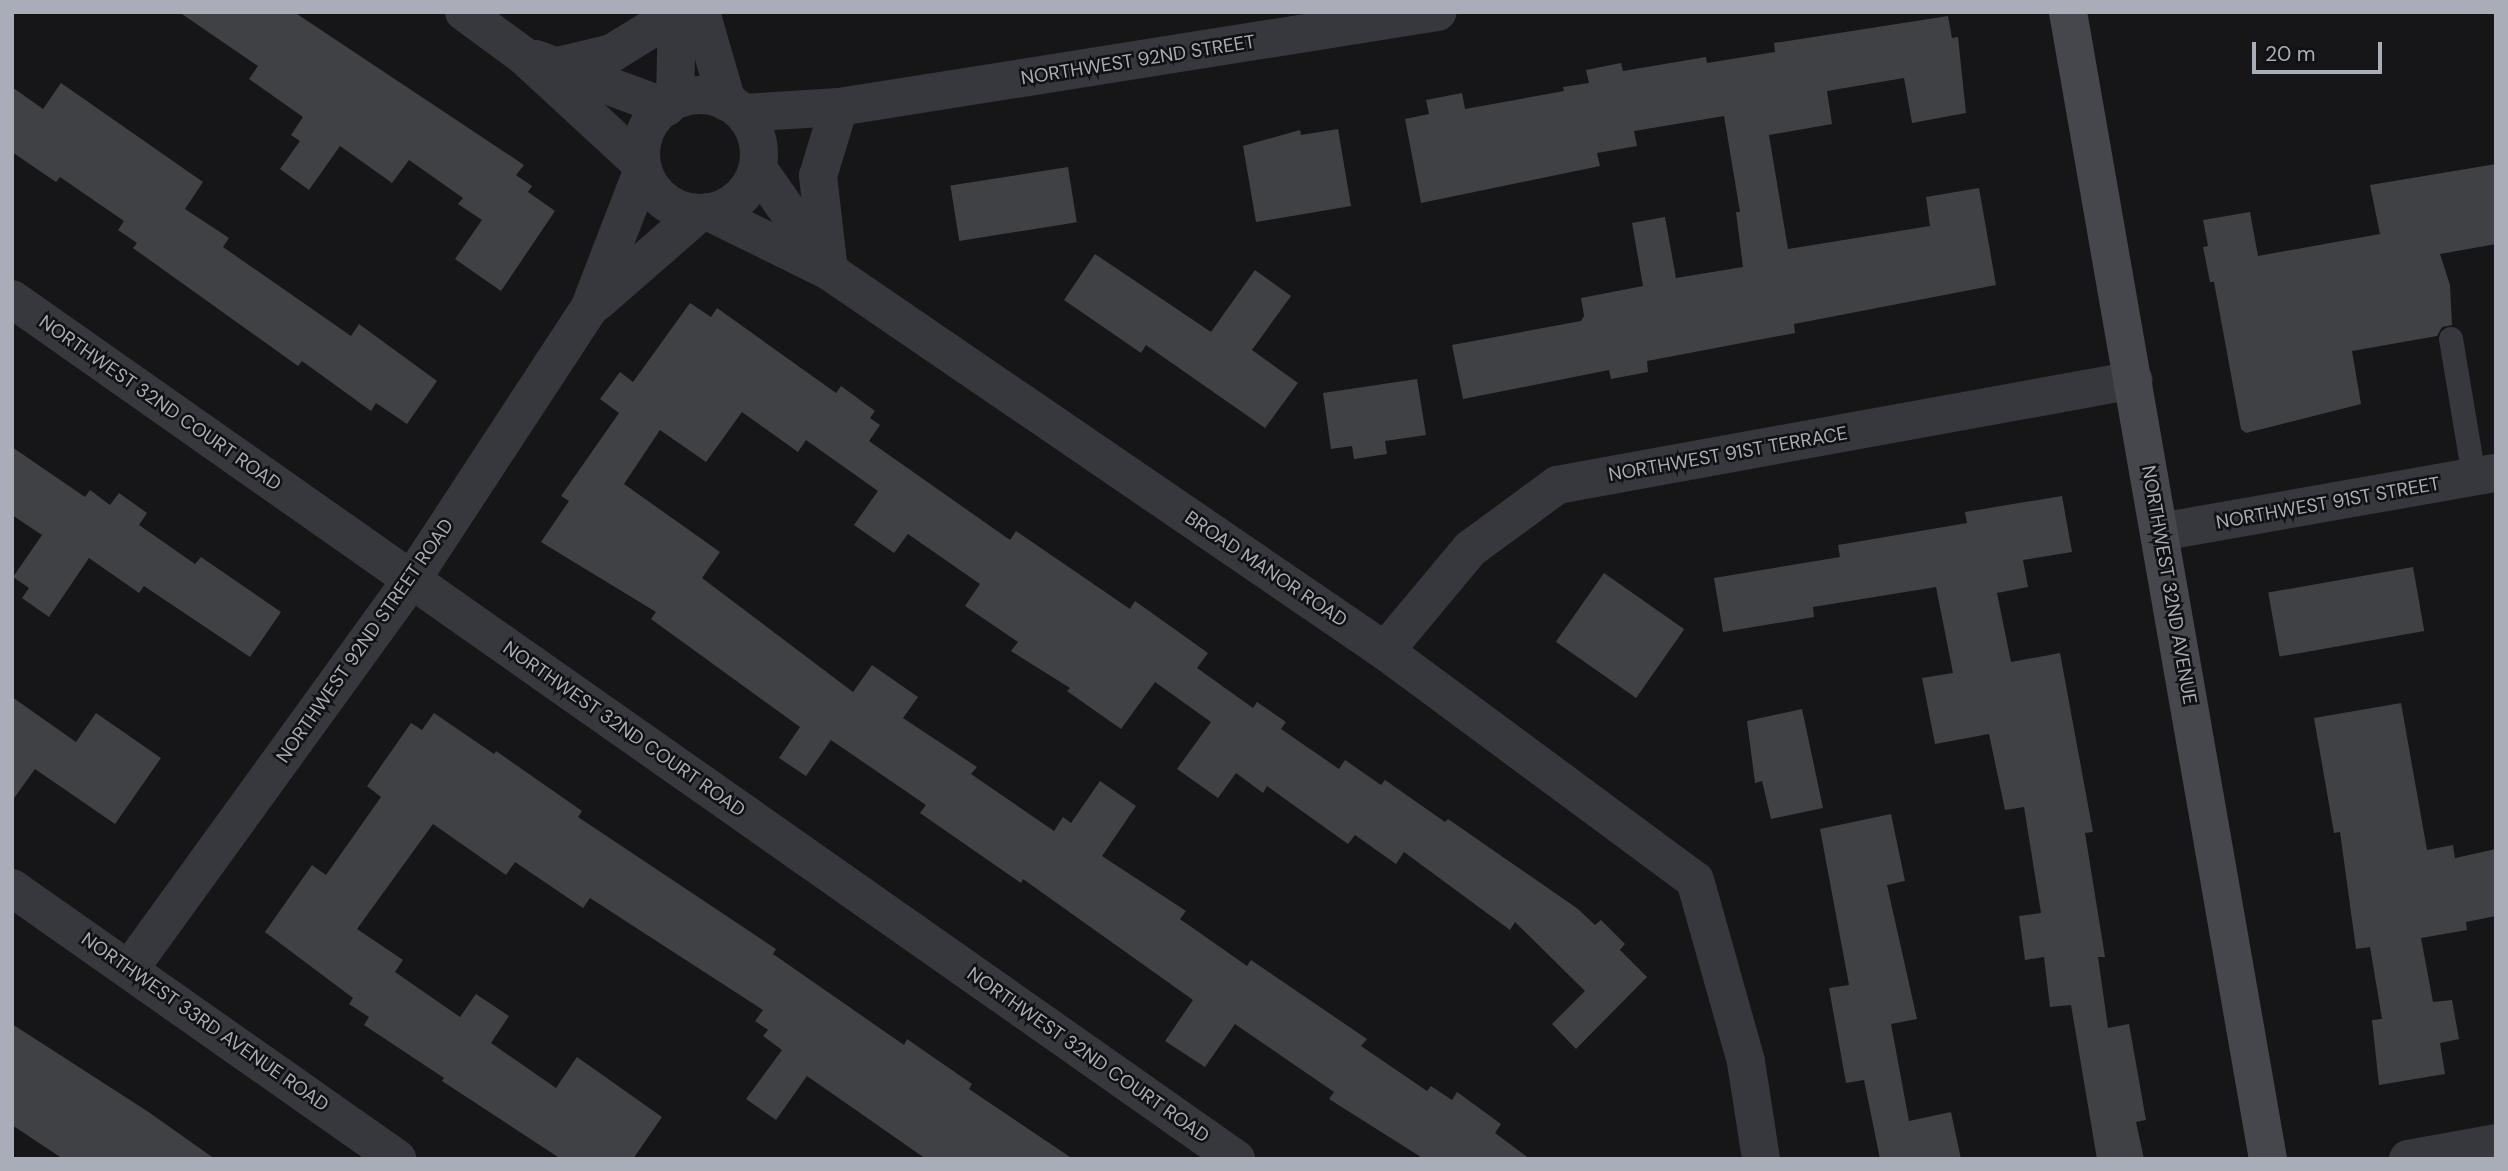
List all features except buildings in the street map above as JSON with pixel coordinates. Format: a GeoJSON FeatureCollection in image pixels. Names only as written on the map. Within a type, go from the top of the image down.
{"type":"FeatureCollection","features":[{"type":"Feature","properties":{"kind":"main road","name":"NORTHWEST 32ND AVENUE"},"geometry":{"type":"LineString","coordinates":[[2068,12],[2268,1159]]}},
{"type":"Feature","properties":{"kind":"street"},"geometry":{"type":"LineString","coordinates":[[464,12],[541,61],[642,167],[661,199],[704,213],[737,201],[760,164],[753,128],[735,107],[701,12]]}},
{"type":"Feature","properties":{"kind":"street"},"geometry":{"type":"LineString","coordinates":[[541,61],[612,53],[651,29],[665,12]]}},
{"type":"Feature","properties":{"kind":"street"},"geometry":{"type":"LineString","coordinates":[[642,167],[647,128],[670,104],[677,12]]}},
{"type":"Feature","properties":{"kind":"street","name":"NORTHWEST 92ND STREET"},"geometry":{"type":"LineString","coordinates":[[735,107],[839,107],[1387,17],[1438,12]]}},
{"type":"Feature","properties":{"kind":"street"},"geometry":{"type":"LineString","coordinates":[[541,61],[670,104],[710,96],[735,107]]}},
{"type":"Feature","properties":{"kind":"street"},"geometry":{"type":"LineString","coordinates":[[829,271],[818,176],[839,107]]}},
{"type":"Feature","properties":{"kind":"street","name":"NORTHWEST 92ND STREET"},"geometry":{"type":"LineString","coordinates":[[760,164],[839,107]]}},
{"type":"Feature","properties":{"kind":"street","name":"BROAD MANOR ROAD"},"geometry":{"type":"LineString","coordinates":[[760,164],[829,271]]}},
{"type":"Feature","properties":{"kind":"street","name":"NORTHWEST 92ND STREET ROAD"},"geometry":{"type":"LineString","coordinates":[[131,967],[412,579],[589,309],[642,167]]}},
{"type":"Feature","properties":{"kind":"street","name":"NORTHWEST 92ND STREET ROAD"},"geometry":{"type":"LineString","coordinates":[[589,309],[704,213]]}},
{"type":"Feature","properties":{"kind":"street","name":"BROAD MANOR ROAD"},"geometry":{"type":"LineString","coordinates":[[704,213],[829,271],[1385,651],[1695,880],[1746,1062],[1761,1159]]}},
{"type":"Feature","properties":{"kind":"street","name":"NORTHWEST 32ND COURT ROAD"},"geometry":{"type":"LineString","coordinates":[[12,299],[1236,1159]]}},
{"type":"Feature","properties":{"kind":"street","name":"NORTHWEST 91ST TERRACE"},"geometry":{"type":"LineString","coordinates":[[1385,651],[1471,548],[1557,485],[2134,380]]}},
{"type":"Feature","properties":{"kind":"street","name":"NORTHWEST 91ST STREET"},"geometry":{"type":"LineString","coordinates":[[2160,532],[2485,475]]}},
{"type":"Feature","properties":{"kind":"street","name":"NORTHWEST 33RD AVENUE ROAD"},"geometry":{"type":"LineString","coordinates":[[12,888],[131,967],[397,1159]]}},
{"type":"Feature","properties":{"kind":"street"},"geometry":{"type":"LineString","coordinates":[[2408,1159],[2496,1143]]}},
{"type":"Feature","properties":{"kind":"lane"},"geometry":{"type":"LineString","coordinates":[[2451,340],[2485,475]]}}]}
